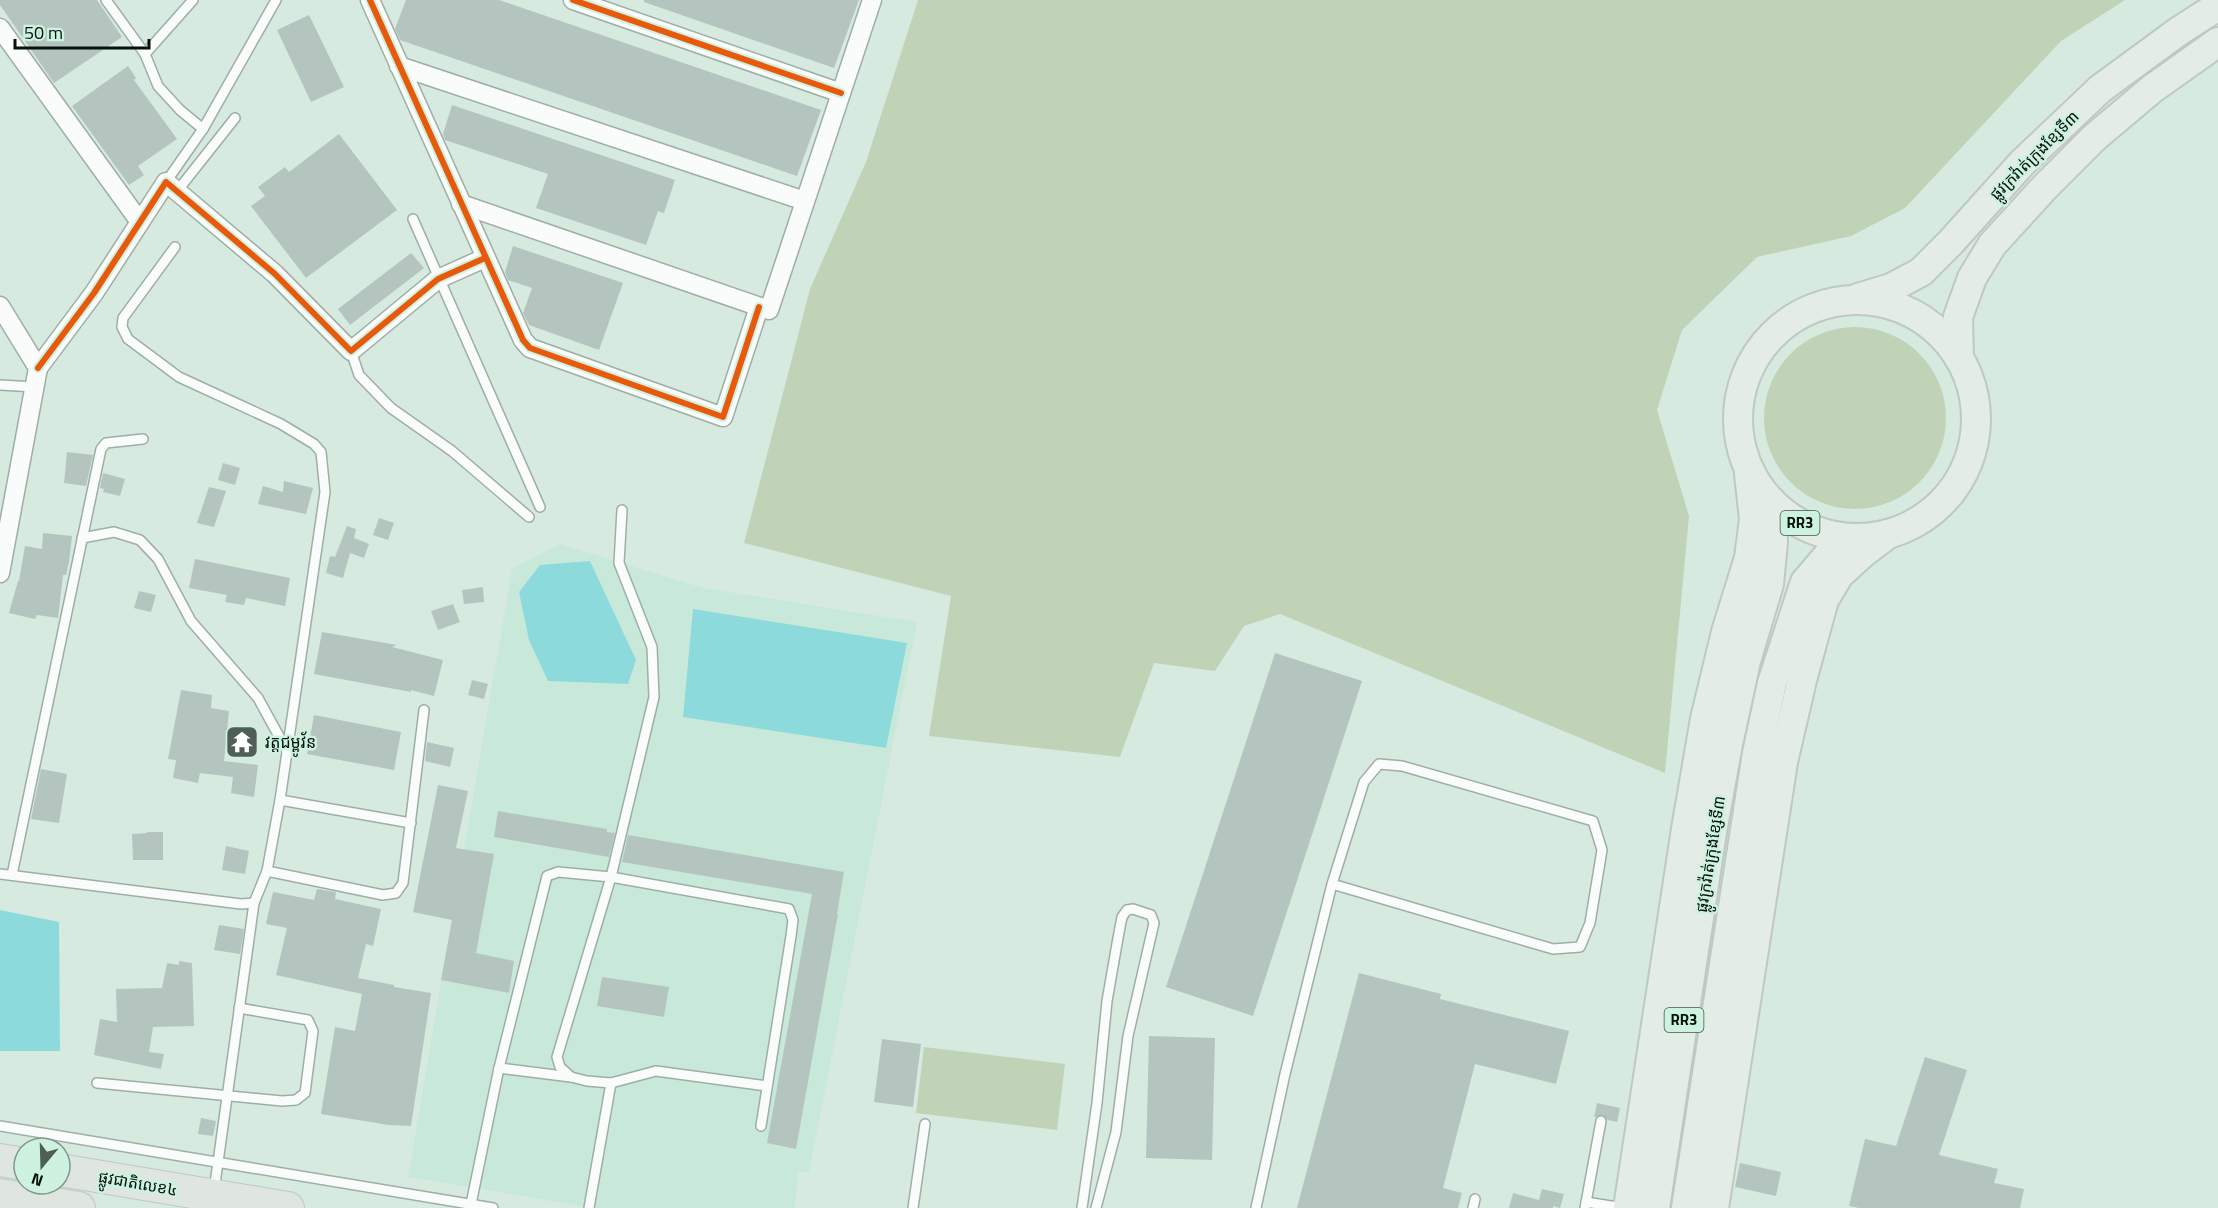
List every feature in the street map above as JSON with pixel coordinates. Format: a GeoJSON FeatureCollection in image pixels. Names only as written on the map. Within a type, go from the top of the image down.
{"type":"FeatureCollection","features":[{"type":"Feature","properties":{"kind":"highway","name":"ផ្លូវជាតិលេខ៤"},"geometry":{"type":"LineString","coordinates":[[72,1173],[212,1202],[288,1208]]}},
{"type":"Feature","properties":{"kind":"highway"},"geometry":{"type":"LineString","coordinates":[[0,1195],[79,1208]]}},
{"type":"Feature","properties":{"kind":"main road","name":"ផ្លូវក្រវ៉ាត់ក្រុងខ្សែទី៣"},"geometry":{"type":"LineString","coordinates":[[1851,299],[1891,288],[1921,272],[2022,163],[2100,89],[2179,31],[2218,6]]}},
{"type":"Feature","properties":{"kind":"main road","name":"ផ្លូវក្រវ៉ាត់ក្រុងខ្សែទី៣"},"geometry":{"type":"LineString","coordinates":[[1959,358],[1958,317],[1972,278],[1992,245],[2095,137],[2152,89],[2218,42]]}},
{"type":"Feature","properties":{"kind":"main road","name":"RR3"},"geometry":{"type":"LineString","coordinates":[[1851,299],[1883,303],[1914,314],[1940,333],[1959,358],[1972,387],[1976,417],[1973,448],[1961,477],[1942,502],[1918,522],[1889,534],[1853,538],[1823,533],[1796,521],[1772,502],[1749,472],[1740,447],[1737,412],[1744,378],[1761,347],[1786,322],[1817,306],[1851,299]]}},
{"type":"Feature","properties":{"kind":"main road"},"geometry":{"type":"LineString","coordinates":[[1628,1208],[1705,719],[1726,632],[1749,558],[1754,519],[1749,472]]}},
{"type":"Feature","properties":{"kind":"main road","name":"ផ្លូវក្រវ៉ាត់ក្រុងខ្សែទី៣"},"geometry":{"type":"LineString","coordinates":[[1655,1208],[1728,744],[1746,661],[1768,584],[1773,543],[1772,502]]}},
{"type":"Feature","properties":{"kind":"main road"},"geometry":{"type":"LineString","coordinates":[[1714,1208],[1783,762],[1802,680],[1824,600],[1839,575],[1889,534]]}},
{"type":"Feature","properties":{"kind":"main road","name":"ផ្លូវក្រវ៉ាត់ក្រុងខ្សែទី៣"},"geometry":{"type":"LineString","coordinates":[[1686,1208],[1757,753],[1772,683],[1804,582],[1829,554],[1853,538]]}},
{"type":"Feature","properties":{"kind":"street"},"geometry":{"type":"LineString","coordinates":[[370,0],[485,258],[523,340],[530,348],[723,417],[759,307]]}},
{"type":"Feature","properties":{"kind":"street"},"geometry":{"type":"LineString","coordinates":[[573,0],[841,93]]}},
{"type":"Feature","properties":{"kind":"street"},"geometry":{"type":"LineString","coordinates":[[461,204],[769,310],[872,0]]}},
{"type":"Feature","properties":{"kind":"street"},"geometry":{"type":"LineString","coordinates":[[0,28],[140,222]]}},
{"type":"Feature","properties":{"kind":"street"},"geometry":{"type":"LineString","coordinates":[[399,66],[805,201]]}},
{"type":"Feature","properties":{"kind":"street"},"geometry":{"type":"LineString","coordinates":[[0,573],[38,368],[94,293],[140,222],[172,186],[275,274],[351,351],[438,279],[485,258]]}},
{"type":"Feature","properties":{"kind":"street"},"geometry":{"type":"LineString","coordinates":[[0,306],[38,368]]}},
{"type":"Feature","properties":{"kind":"lane"},"geometry":{"type":"LineString","coordinates":[[106,0],[145,54],[158,86],[180,110],[203,129]]}},
{"type":"Feature","properties":{"kind":"lane"},"geometry":{"type":"LineString","coordinates":[[145,54],[193,0]]}},
{"type":"Feature","properties":{"kind":"lane"},"geometry":{"type":"LineString","coordinates":[[172,186],[276,0]]}},
{"type":"Feature","properties":{"kind":"lane"},"geometry":{"type":"LineString","coordinates":[[172,186],[235,118]]}},
{"type":"Feature","properties":{"kind":"lane"},"geometry":{"type":"LineString","coordinates":[[413,219],[540,507]]}},
{"type":"Feature","properties":{"kind":"lane"},"geometry":{"type":"LineString","coordinates":[[175,247],[123,318],[122,327],[128,339],[179,377],[281,424],[314,444],[321,452],[325,492],[280,800],[267,871],[254,903],[212,1202]]}},
{"type":"Feature","properties":{"kind":"lane"},"geometry":{"type":"LineString","coordinates":[[351,351],[359,375],[391,408],[452,451],[529,517]]}},
{"type":"Feature","properties":{"kind":"lane"},"geometry":{"type":"LineString","coordinates":[[0,385],[35,387]]}},
{"type":"Feature","properties":{"kind":"lane"},"geometry":{"type":"LineString","coordinates":[[12,875],[101,449],[106,443],[143,439]]}},
{"type":"Feature","properties":{"kind":"lane"},"geometry":{"type":"LineString","coordinates":[[571,1077],[560,1067],[557,1057],[611,877],[654,697],[651,647],[619,563],[622,510]]}},
{"type":"Feature","properties":{"kind":"lane"},"geometry":{"type":"LineString","coordinates":[[82,538],[114,532],[140,540],[158,559],[191,621],[258,698],[287,751]]}},
{"type":"Feature","properties":{"kind":"lane"},"geometry":{"type":"LineString","coordinates":[[267,871],[383,895],[396,893],[403,883],[424,710]]}},
{"type":"Feature","properties":{"kind":"lane"},"geometry":{"type":"LineString","coordinates":[[1256,1208],[1285,1074],[1332,884],[1364,782],[1379,764],[1402,766],[1593,821],[1602,850],[1590,923],[1580,946],[1553,949],[1332,884]]}},
{"type":"Feature","properties":{"kind":"lane"},"geometry":{"type":"LineString","coordinates":[[280,800],[411,823]]}},
{"type":"Feature","properties":{"kind":"lane"},"geometry":{"type":"LineString","coordinates":[[471,1204],[499,1068],[547,876],[558,872],[611,877],[789,909],[793,920],[761,1126]]}},
{"type":"Feature","properties":{"kind":"lane"},"geometry":{"type":"LineString","coordinates":[[0,874],[241,904],[254,903]]}},
{"type":"Feature","properties":{"kind":"lane"},"geometry":{"type":"LineString","coordinates":[[1082,1208],[1107,1001],[1122,917],[1127,910],[1133,909],[1151,915],[1154,923],[1128,1036],[1116,1132],[1096,1208]]}},
{"type":"Feature","properties":{"kind":"lane"},"geometry":{"type":"LineString","coordinates":[[97,1083],[282,1101],[296,1100],[305,1093],[313,1031],[308,1020],[239,1008]]}},
{"type":"Feature","properties":{"kind":"lane"},"geometry":{"type":"LineString","coordinates":[[499,1068],[611,1083],[656,1071],[767,1086]]}},
{"type":"Feature","properties":{"kind":"lane"},"geometry":{"type":"LineString","coordinates":[[589,1208],[611,1083]]}},
{"type":"Feature","properties":{"kind":"lane"},"geometry":{"type":"LineString","coordinates":[[1601,1122],[1586,1205],[1623,1208]]}},
{"type":"Feature","properties":{"kind":"lane"},"geometry":{"type":"LineString","coordinates":[[914,1208],[925,1124]]}},
{"type":"Feature","properties":{"kind":"lane"},"geometry":{"type":"LineString","coordinates":[[0,1126],[493,1208]]}},
{"type":"Feature","properties":{"kind":"shaded area"},"geometry":{"type":"Polygon","coordinates":[[[918,0],[2125,0],[2061,41],[1905,208],[1851,236],[1757,257],[1682,330],[1657,410],[1689,516],[1665,773],[1280,614],[1244,626],[1215,671],[1154,663],[1120,757],[929,736],[951,596],[744,543],[810,289],[866,162],[918,0]]]}},
{"type":"Feature","properties":{"kind":"shaded area"},"geometry":{"type":"Polygon","coordinates":[[[1855,327],[1890,334],[1905,342],[1919,354],[1931,368],[1939,383],[1946,418],[1939,453],[1931,468],[1919,482],[1905,494],[1890,502],[1855,509],[1820,502],[1805,494],[1791,482],[1779,468],[1771,453],[1764,418],[1771,383],[1779,368],[1791,354],[1805,342],[1820,334],[1855,327]]]}},
{"type":"Feature","properties":{"kind":"shaded area"},"geometry":{"type":"Polygon","coordinates":[[[560,544],[703,588],[917,622],[809,1171],[798,1173],[795,1208],[593,1208],[408,1177],[512,569],[560,544]]]}},
{"type":"Feature","properties":{"kind":"shaded area"},"geometry":{"type":"Polygon","coordinates":[[[924,1047],[1065,1064],[1057,1130],[916,1113],[924,1047]]]}},
{"type":"Feature","properties":{"kind":"water"},"geometry":{"type":"Polygon","coordinates":[[[590,561],[636,660],[628,684],[548,681],[529,640],[519,592],[540,565],[590,561]]]}},
{"type":"Feature","properties":{"kind":"water"},"geometry":{"type":"Polygon","coordinates":[[[693,609],[907,643],[886,748],[683,717],[693,609]]]}},
{"type":"Feature","properties":{"kind":"water"},"geometry":{"type":"Polygon","coordinates":[[[0,910],[59,922],[60,1051],[0,1051],[0,910]]]}},
{"type":"Feature","properties":{"kind":"building"},"geometry":{"type":"Polygon","coordinates":[[[0,0],[97,0],[122,37],[54,83],[0,5],[0,0]]]}},
{"type":"Feature","properties":{"kind":"building"},"geometry":{"type":"Polygon","coordinates":[[[406,0],[499,0],[821,110],[797,176],[400,40],[395,29],[406,0]]]}},
{"type":"Feature","properties":{"kind":"building"},"geometry":{"type":"Polygon","coordinates":[[[644,0],[859,0],[834,68],[644,2],[644,0]]]}},
{"type":"Feature","properties":{"kind":"building"},"geometry":{"type":"Polygon","coordinates":[[[309,15],[344,87],[311,102],[277,30],[309,15]]]}},
{"type":"Feature","properties":{"kind":"building"},"geometry":{"type":"Polygon","coordinates":[[[128,66],[136,78],[134,80],[177,139],[138,166],[144,175],[129,185],[72,106],[128,66]]]}},
{"type":"Feature","properties":{"kind":"building"},"geometry":{"type":"Polygon","coordinates":[[[452,105],[675,180],[664,213],[658,211],[646,245],[536,208],[548,174],[445,140],[443,134],[452,105]]]}},
{"type":"Feature","properties":{"kind":"building"},"geometry":{"type":"Polygon","coordinates":[[[339,134],[397,210],[306,278],[251,206],[265,196],[258,187],[285,167],[289,172],[339,134]]]}},
{"type":"Feature","properties":{"kind":"building"},"geometry":{"type":"Polygon","coordinates":[[[513,246],[623,283],[599,350],[529,325],[523,313],[532,288],[508,280],[505,272],[513,246]]]}},
{"type":"Feature","properties":{"kind":"building"},"geometry":{"type":"Polygon","coordinates":[[[411,253],[424,268],[350,325],[338,309],[411,253]]]}},
{"type":"Feature","properties":{"kind":"building"},"geometry":{"type":"Polygon","coordinates":[[[67,452],[93,455],[86,486],[64,483],[67,452]]]}},
{"type":"Feature","properties":{"kind":"building"},"geometry":{"type":"Polygon","coordinates":[[[223,463],[240,468],[235,485],[218,480],[223,463]]]}},
{"type":"Feature","properties":{"kind":"building"},"geometry":{"type":"Polygon","coordinates":[[[103,473],[125,479],[120,496],[103,492],[104,489],[100,488],[103,473]]]}},
{"type":"Feature","properties":{"kind":"building"},"geometry":{"type":"Polygon","coordinates":[[[284,481],[313,488],[306,514],[258,504],[263,486],[283,492],[284,481]]]}},
{"type":"Feature","properties":{"kind":"building"},"geometry":{"type":"Polygon","coordinates":[[[209,487],[226,491],[214,527],[197,523],[209,487]]]}},
{"type":"Feature","properties":{"kind":"building"},"geometry":{"type":"Polygon","coordinates":[[[379,518],[394,523],[388,540],[373,535],[379,518]]]}},
{"type":"Feature","properties":{"kind":"building"},"geometry":{"type":"Polygon","coordinates":[[[347,526],[356,529],[354,538],[369,544],[364,558],[350,553],[343,578],[326,573],[330,556],[335,557],[347,526]]]}},
{"type":"Feature","properties":{"kind":"building"},"geometry":{"type":"Polygon","coordinates":[[[43,533],[72,536],[66,575],[63,575],[58,618],[37,615],[35,619],[9,613],[19,581],[25,546],[42,549],[43,533]]]}},
{"type":"Feature","properties":{"kind":"building"},"geometry":{"type":"Polygon","coordinates":[[[195,559],[290,578],[285,606],[246,598],[244,605],[225,602],[227,595],[189,588],[195,559]]]}},
{"type":"Feature","properties":{"kind":"building"},"geometry":{"type":"Polygon","coordinates":[[[483,587],[484,602],[464,604],[462,590],[483,587]]]}},
{"type":"Feature","properties":{"kind":"building"},"geometry":{"type":"Polygon","coordinates":[[[139,591],[156,595],[151,612],[134,608],[139,591]]]}},
{"type":"Feature","properties":{"kind":"building"},"geometry":{"type":"Polygon","coordinates":[[[453,604],[460,622],[438,630],[431,611],[453,604]]]}},
{"type":"Feature","properties":{"kind":"building"},"geometry":{"type":"Polygon","coordinates":[[[322,632],[397,645],[392,647],[443,660],[434,696],[314,674],[322,632]]]}},
{"type":"Feature","properties":{"kind":"building"},"geometry":{"type":"Polygon","coordinates":[[[1275,653],[1362,681],[1253,1016],[1166,987],[1275,653]]]}},
{"type":"Feature","properties":{"kind":"building"},"geometry":{"type":"Polygon","coordinates":[[[472,680],[488,684],[484,699],[468,695],[472,680]]]}},
{"type":"Feature","properties":{"kind":"building"},"geometry":{"type":"Polygon","coordinates":[[[181,690],[212,695],[211,708],[229,711],[224,761],[258,765],[254,797],[231,793],[233,777],[200,773],[198,783],[173,778],[176,760],[168,759],[181,690]]]}},
{"type":"Feature","properties":{"kind":"building"},"geometry":{"type":"Polygon","coordinates":[[[314,715],[401,732],[394,770],[307,754],[314,715]]]}},
{"type":"Feature","properties":{"kind":"building"},"geometry":{"type":"Polygon","coordinates":[[[427,742],[454,748],[450,767],[425,761],[427,742]]]}},
{"type":"Feature","properties":{"kind":"building"},"geometry":{"type":"Polygon","coordinates":[[[41,769],[67,774],[59,823],[31,819],[41,769]]]}},
{"type":"Feature","properties":{"kind":"building"},"geometry":{"type":"Polygon","coordinates":[[[438,785],[468,791],[456,848],[494,854],[476,953],[514,961],[509,993],[441,980],[452,920],[413,912],[438,785]]]}},
{"type":"Feature","properties":{"kind":"building"},"geometry":{"type":"Polygon","coordinates":[[[498,811],[607,829],[607,832],[615,833],[609,857],[494,837],[498,811]]]}},
{"type":"Feature","properties":{"kind":"building"},"geometry":{"type":"Polygon","coordinates":[[[163,832],[163,860],[133,860],[132,834],[163,832]]]}},
{"type":"Feature","properties":{"kind":"building"},"geometry":{"type":"Polygon","coordinates":[[[628,835],[844,872],[796,1149],[767,1143],[812,894],[622,862],[628,835]]]}},
{"type":"Feature","properties":{"kind":"building"},"geometry":{"type":"Polygon","coordinates":[[[226,846],[249,851],[245,874],[222,870],[226,846]]]}},
{"type":"Feature","properties":{"kind":"building"},"geometry":{"type":"Polygon","coordinates":[[[317,889],[336,892],[335,899],[381,909],[373,946],[366,944],[358,978],[431,993],[411,1126],[389,1125],[321,1114],[335,1027],[355,1031],[362,994],[276,975],[287,928],[266,924],[273,892],[314,900],[317,889]]]}},
{"type":"Feature","properties":{"kind":"building"},"geometry":{"type":"Polygon","coordinates":[[[219,925],[244,929],[240,954],[214,950],[219,925]]]}},
{"type":"Feature","properties":{"kind":"building"},"geometry":{"type":"Polygon","coordinates":[[[179,961],[192,963],[194,1026],[153,1027],[149,1052],[164,1054],[161,1069],[94,1055],[100,1019],[117,1022],[116,989],[162,988],[167,963],[179,965],[179,961]]]}},
{"type":"Feature","properties":{"kind":"building"},"geometry":{"type":"Polygon","coordinates":[[[1359,973],[1441,994],[1440,999],[1569,1031],[1556,1084],[1475,1064],[1443,1188],[1462,1193],[1458,1208],[1297,1208],[1359,973]]]}},
{"type":"Feature","properties":{"kind":"building"},"geometry":{"type":"Polygon","coordinates":[[[602,977],[669,987],[664,1017],[597,1006],[602,977]]]}},
{"type":"Feature","properties":{"kind":"building"},"geometry":{"type":"Polygon","coordinates":[[[1149,1036],[1215,1038],[1212,1160],[1146,1158],[1149,1036]]]}},
{"type":"Feature","properties":{"kind":"building"},"geometry":{"type":"Polygon","coordinates":[[[882,1039],[921,1044],[913,1107],[874,1102],[882,1039]]]}},
{"type":"Feature","properties":{"kind":"building"},"geometry":{"type":"Polygon","coordinates":[[[1925,1057],[1967,1070],[1939,1155],[1998,1169],[1994,1183],[2024,1189],[2020,1208],[1859,1208],[1849,1206],[1865,1139],[1896,1146],[1925,1057]]]}},
{"type":"Feature","properties":{"kind":"building"},"geometry":{"type":"Polygon","coordinates":[[[1597,1103],[1620,1108],[1617,1122],[1608,1120],[1603,1115],[1594,1117],[1597,1103]]]}},
{"type":"Feature","properties":{"kind":"building"},"geometry":{"type":"Polygon","coordinates":[[[201,1118],[216,1121],[213,1136],[198,1134],[201,1118]]]}},
{"type":"Feature","properties":{"kind":"building"},"geometry":{"type":"Polygon","coordinates":[[[1740,1163],[1781,1172],[1776,1196],[1735,1187],[1740,1163]]]}},
{"type":"Feature","properties":{"kind":"building"},"geometry":{"type":"Polygon","coordinates":[[[1542,1189],[1564,1194],[1560,1208],[1553,1206],[1553,1208],[1509,1208],[1513,1193],[1539,1200],[1542,1189]]]}},
{"type":"Feature","properties":{"kind":"cycle path"},"geometry":{"type":"LineString","coordinates":[[370,0],[523,340],[530,348],[723,417],[759,307]]}},
{"type":"Feature","properties":{"kind":"cycle path"},"geometry":{"type":"LineString","coordinates":[[573,0],[841,93]]}},
{"type":"Feature","properties":{"kind":"cycle path"},"geometry":{"type":"LineString","coordinates":[[38,368],[94,293],[166,182],[275,274],[351,351],[438,279],[485,258]]}},
{"type":"Feature","properties":{"kind":"place","name":"វត្តជម្ពូវ័ន"},"geometry":{"type":"Point","coordinates":[242,742]}}]}
